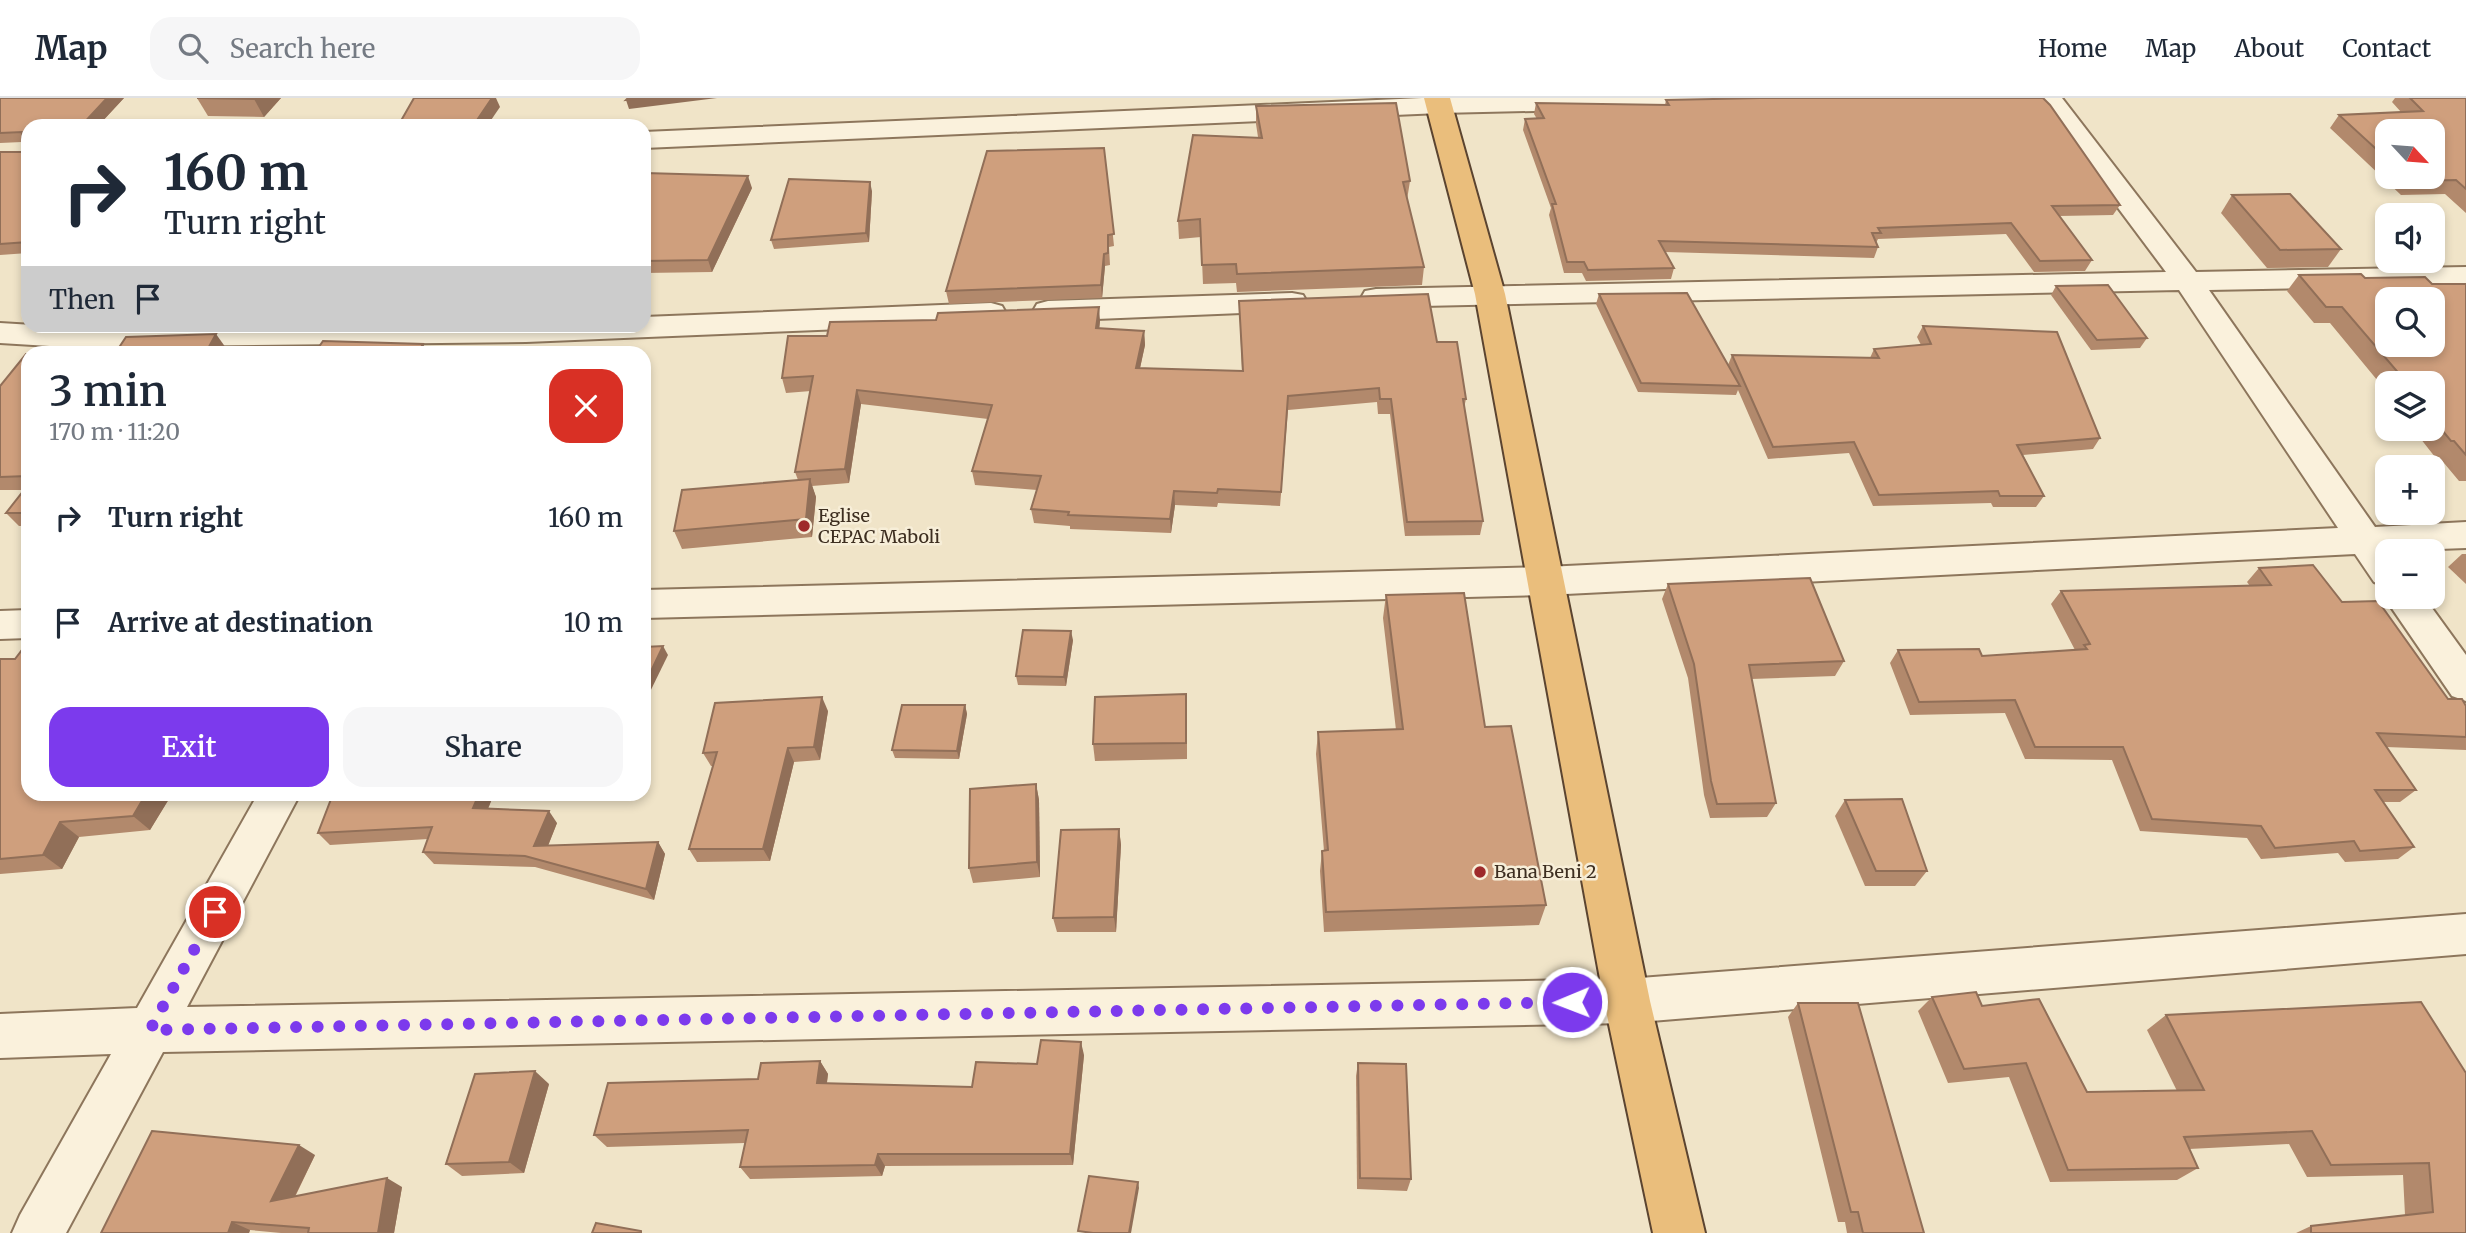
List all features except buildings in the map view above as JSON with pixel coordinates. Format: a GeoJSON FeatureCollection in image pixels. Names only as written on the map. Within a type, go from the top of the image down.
{"type":"FeatureCollection","features":[{"type":"Feature","properties":{"kind":"highway"},"geometry":{"type":"LineString","coordinates":[[1438,101],[1490,294],[1627,1001],[1679,1233]]}},
{"type":"Feature","properties":{"kind":"street"},"geometry":{"type":"LineString","coordinates":[[651,140],[1438,101],[1757,98]]}},
{"type":"Feature","properties":{"kind":"street"},"geometry":{"type":"LineString","coordinates":[[2049,98],[2189,283],[2375,555]]}},
{"type":"Feature","properties":{"kind":"street"},"geometry":{"type":"LineString","coordinates":[[651,331],[1490,294],[2466,276]]}},
{"type":"Feature","properties":{"kind":"street"},"geometry":{"type":"LineString","coordinates":[[0,333],[66,337],[523,337],[611,333]]}},
{"type":"Feature","properties":{"kind":"street"},"geometry":{"type":"LineString","coordinates":[[651,604],[1545,581],[2466,535]]}},
{"type":"Feature","properties":{"kind":"street"},"geometry":{"type":"LineString","coordinates":[[2412,609],[2466,685]]}},
{"type":"Feature","properties":{"kind":"street"},"geometry":{"type":"LineString","coordinates":[[0,625],[21,624]]}},
{"type":"Feature","properties":{"kind":"street"},"geometry":{"type":"LineString","coordinates":[[38,1233],[276,801]]}},
{"type":"Feature","properties":{"kind":"street"},"geometry":{"type":"LineString","coordinates":[[0,1036],[150,1030],[1627,1001],[2466,934]]}},
{"type":"Feature","properties":{"kind":"place","name":"Eglise CEPAC Maboli"},"geometry":{"type":"Point","coordinates":[804,526]}},
{"type":"Feature","properties":{"kind":"place","name":"Bana Beni 2"},"geometry":{"type":"Point","coordinates":[1480,872]}},
{"type":"Feature","properties":{"kind":"route"},"geometry":{"type":"LineString","coordinates":[[215,912],[150,1030],[1572,1002]]}}]}
